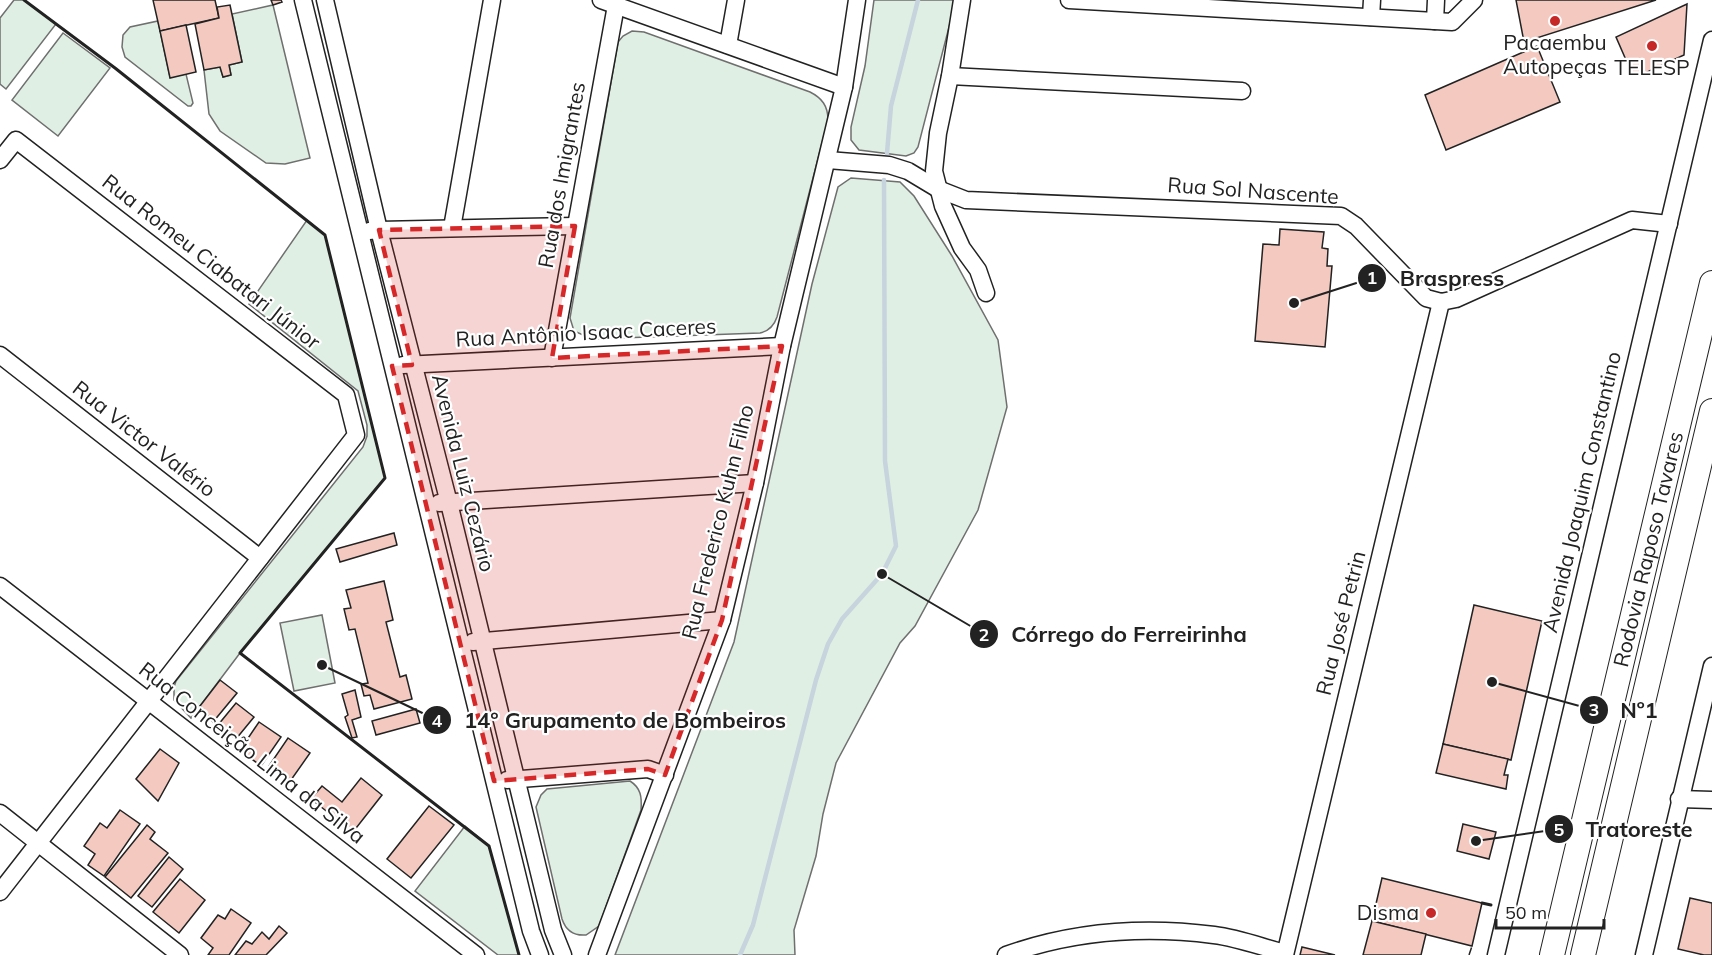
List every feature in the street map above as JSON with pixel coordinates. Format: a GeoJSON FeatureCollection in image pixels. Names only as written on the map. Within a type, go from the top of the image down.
{"type":"FeatureCollection","features":[{"type":"Feature","properties":{"kind":"highway","name":"Rodovia Raposo Tavares"},"geometry":{"type":"LineString","coordinates":[[1552,955],[1712,283]]}},
{"type":"Feature","properties":{"kind":"highway","name":"Rodovia Raposo Tavares"},"geometry":{"type":"LineString","coordinates":[[1583,955],[1712,411]]}},
{"type":"Feature","properties":{"kind":"street","name":"Avenida Luiz Cezário"},"geometry":{"type":"LineString","coordinates":[[303,0],[531,931],[540,955]]}},
{"type":"Feature","properties":{"kind":"street","name":"Avenida Luiz Cezário"},"geometry":{"type":"LineString","coordinates":[[325,0],[379,230],[449,503],[515,779],[553,930],[563,955]]}},
{"type":"Feature","properties":{"kind":"street"},"geometry":{"type":"LineString","coordinates":[[452,228],[492,0]]}},
{"type":"Feature","properties":{"kind":"street"},"geometry":{"type":"LineString","coordinates":[[728,45],[736,0]]}},
{"type":"Feature","properties":{"kind":"street","name":"Rua Frederico Kuhn Filho"},"geometry":{"type":"LineString","coordinates":[[597,955],[722,620],[755,483],[782,346],[844,87],[857,0]]}},
{"type":"Feature","properties":{"kind":"street"},"geometry":{"type":"LineString","coordinates":[[962,0],[938,133],[934,171],[943,206],[962,248],[978,270],[986,293]]}},
{"type":"Feature","properties":{"kind":"street"},"geometry":{"type":"LineString","coordinates":[[1069,0],[1371,8],[1435,21],[1452,21],[1474,0]]}},
{"type":"Feature","properties":{"kind":"street"},"geometry":{"type":"LineString","coordinates":[[1435,21],[1436,0]]}},
{"type":"Feature","properties":{"kind":"street"},"geometry":{"type":"LineString","coordinates":[[611,1],[844,87]]}},
{"type":"Feature","properties":{"kind":"street","name":"Rua dos Imigrantes"},"geometry":{"type":"LineString","coordinates":[[552,358],[611,1]]}},
{"type":"Feature","properties":{"kind":"street","name":"Avenida Joaquim Constantino"},"geometry":{"type":"LineString","coordinates":[[1496,955],[1712,40]]}},
{"type":"Feature","properties":{"kind":"street"},"geometry":{"type":"LineString","coordinates":[[950,76],[1242,91]]}},
{"type":"Feature","properties":{"kind":"street","name":"Rua Romeu Ciabatari Júnior"},"geometry":{"type":"LineString","coordinates":[[0,160],[16,140],[346,394],[356,435],[260,558]]}},
{"type":"Feature","properties":{"kind":"street","name":"Rua Sol Nascente"},"geometry":{"type":"LineString","coordinates":[[828,160],[889,165],[908,171],[938,189],[966,200],[1341,216],[1356,226],[1426,298],[1441,302]]}},
{"type":"Feature","properties":{"kind":"street"},"geometry":{"type":"LineString","coordinates":[[1441,302],[1456,298],[1632,220],[1669,224]]}},
{"type":"Feature","properties":{"kind":"street"},"geometry":{"type":"LineString","coordinates":[[360,233],[379,230],[575,225]]}},
{"type":"Feature","properties":{"kind":"street","name":"Rua José Petrin"},"geometry":{"type":"LineString","coordinates":[[1285,954],[1441,302]]}},
{"type":"Feature","properties":{"kind":"street","name":"Rua Antônio Isaac Caceres"},"geometry":{"type":"LineString","coordinates":[[392,366],[782,346]]}},
{"type":"Feature","properties":{"kind":"street","name":"Rua Victor Valério"},"geometry":{"type":"LineString","coordinates":[[0,355],[260,558]]}},
{"type":"Feature","properties":{"kind":"street"},"geometry":{"type":"LineString","coordinates":[[426,504],[755,483]]}},
{"type":"Feature","properties":{"kind":"street"},"geometry":{"type":"LineString","coordinates":[[0,892],[260,558]]}},
{"type":"Feature","properties":{"kind":"street"},"geometry":{"type":"LineString","coordinates":[[442,572],[465,568]]}},
{"type":"Feature","properties":{"kind":"street","name":"Rua Conceição Lima da Silva"},"geometry":{"type":"LineString","coordinates":[[0,586],[476,955]]}},
{"type":"Feature","properties":{"kind":"street"},"geometry":{"type":"LineString","coordinates":[[460,643],[722,620]]}},
{"type":"Feature","properties":{"kind":"street"},"geometry":{"type":"LineString","coordinates":[[1644,955],[1712,666]]}},
{"type":"Feature","properties":{"kind":"street"},"geometry":{"type":"LineString","coordinates":[[494,781],[648,769],[665,775]]}},
{"type":"Feature","properties":{"kind":"street"},"geometry":{"type":"LineString","coordinates":[[1679,799],[1712,800]]}},
{"type":"Feature","properties":{"kind":"street"},"geometry":{"type":"LineString","coordinates":[[0,813],[180,955]]}},
{"type":"Feature","properties":{"kind":"street"},"geometry":{"type":"LineString","coordinates":[[1006,955],[1039,943],[1101,932],[1216,935],[1285,954]]}},
{"type":"Feature","properties":{"kind":"highlighted area"},"geometry":{"type":"Polygon","coordinates":[[[575,226],[552,358],[782,346],[722,620],[665,775],[648,769],[494,781],[392,366],[412,365],[379,230],[575,226]]]}},
{"type":"Feature","properties":{"kind":"green space"},"geometry":{"type":"Polygon","coordinates":[[[14,0],[24,0],[56,24],[6,89],[0,84],[0,18],[14,0]]]}},
{"type":"Feature","properties":{"kind":"green space"},"geometry":{"type":"Polygon","coordinates":[[[874,0],[956,0],[918,147],[914,153],[906,156],[859,150],[851,140],[851,127],[865,66],[874,0]]]}},
{"type":"Feature","properties":{"kind":"green space"},"geometry":{"type":"Polygon","coordinates":[[[273,5],[310,158],[285,164],[266,163],[220,131],[209,114],[204,70],[220,67],[223,77],[231,75],[229,65],[242,62],[232,14],[273,5]]]}},
{"type":"Feature","properties":{"kind":"green space"},"geometry":{"type":"Polygon","coordinates":[[[158,21],[170,77],[186,74],[193,103],[191,106],[125,57],[122,47],[123,35],[130,27],[158,21]]]}},
{"type":"Feature","properties":{"kind":"green space"},"geometry":{"type":"Polygon","coordinates":[[[632,31],[644,32],[810,92],[821,100],[825,107],[828,120],[777,317],[766,331],[592,339],[574,331],[570,318],[618,42],[632,31]]]}},
{"type":"Feature","properties":{"kind":"green space"},"geometry":{"type":"Polygon","coordinates":[[[63,33],[110,68],[58,136],[12,100],[63,33]]]}},
{"type":"Feature","properties":{"kind":"green space"},"geometry":{"type":"Polygon","coordinates":[[[851,178],[900,182],[914,196],[952,256],[998,340],[1007,407],[978,510],[915,626],[900,643],[836,763],[823,814],[816,856],[794,930],[795,955],[615,955],[734,642],[812,284],[838,187],[851,178]]]}},
{"type":"Feature","properties":{"kind":"green space"},"geometry":{"type":"Polygon","coordinates":[[[307,220],[325,235],[385,478],[240,653],[191,718],[174,700],[176,681],[363,447],[367,436],[367,425],[358,391],[249,304],[307,220]]]}},
{"type":"Feature","properties":{"kind":"green space"},"geometry":{"type":"Polygon","coordinates":[[[322,615],[335,683],[294,691],[280,623],[322,615]]]}},
{"type":"Feature","properties":{"kind":"green space"},"geometry":{"type":"Polygon","coordinates":[[[630,781],[640,793],[641,810],[599,926],[586,935],[574,934],[568,930],[562,919],[536,807],[541,795],[547,789],[630,781]]]}},
{"type":"Feature","properties":{"kind":"green space"},"geometry":{"type":"Polygon","coordinates":[[[465,826],[489,846],[519,955],[498,955],[415,891],[465,826]]]}},
{"type":"Feature","properties":{"kind":"building"},"geometry":{"type":"Polygon","coordinates":[[[153,0],[215,0],[219,18],[160,31],[153,0]]]}},
{"type":"Feature","properties":{"kind":"building"},"geometry":{"type":"Polygon","coordinates":[[[271,0],[281,0],[282,2],[273,5],[271,0]]]}},
{"type":"Feature","properties":{"kind":"building","name":"Pacaembu Autopeças"},"geometry":{"type":"Polygon","coordinates":[[[1516,0],[1656,0],[1524,42],[1516,0]]]}},
{"type":"Feature","properties":{"kind":"building","name":"TELESP"},"geometry":{"type":"Polygon","coordinates":[[[1687,4],[1684,55],[1641,75],[1633,76],[1616,37],[1687,4]]]}},
{"type":"Feature","properties":{"kind":"building"},"geometry":{"type":"Polygon","coordinates":[[[230,5],[242,62],[229,65],[231,75],[223,77],[220,67],[204,70],[195,24],[219,18],[217,7],[230,5]]]}},
{"type":"Feature","properties":{"kind":"building"},"geometry":{"type":"Polygon","coordinates":[[[186,25],[196,72],[170,78],[160,31],[186,25]]]}},
{"type":"Feature","properties":{"kind":"building"},"geometry":{"type":"Polygon","coordinates":[[[1537,46],[1560,102],[1446,150],[1425,95],[1537,46]]]}},
{"type":"Feature","properties":{"kind":"building"},"geometry":{"type":"Polygon","coordinates":[[[1280,229],[1324,232],[1322,248],[1328,249],[1327,266],[1332,266],[1325,347],[1255,341],[1263,244],[1279,245],[1280,229]]]}},
{"type":"Feature","properties":{"kind":"building"},"geometry":{"type":"Polygon","coordinates":[[[394,533],[397,545],[340,562],[336,549],[394,533]]]}},
{"type":"Feature","properties":{"kind":"building"},"geometry":{"type":"Polygon","coordinates":[[[384,581],[393,620],[386,622],[400,677],[406,675],[412,699],[374,709],[370,695],[364,696],[361,684],[368,683],[355,629],[349,630],[344,609],[351,608],[346,590],[384,581]]]}},
{"type":"Feature","properties":{"kind":"building"},"geometry":{"type":"Polygon","coordinates":[[[1474,605],[1542,621],[1511,760],[1443,744],[1474,605]]]}},
{"type":"Feature","properties":{"kind":"building"},"geometry":{"type":"Polygon","coordinates":[[[220,680],[237,693],[213,722],[200,706],[220,680]]]}},
{"type":"Feature","properties":{"kind":"building"},"geometry":{"type":"Polygon","coordinates":[[[355,690],[361,717],[352,720],[357,737],[352,738],[345,717],[348,715],[342,694],[355,690]]]}},
{"type":"Feature","properties":{"kind":"building"},"geometry":{"type":"Polygon","coordinates":[[[236,703],[254,717],[236,739],[218,725],[236,703]]]}},
{"type":"Feature","properties":{"kind":"building"},"geometry":{"type":"Polygon","coordinates":[[[416,709],[420,723],[376,735],[372,721],[416,709]]]}},
{"type":"Feature","properties":{"kind":"building"},"geometry":{"type":"Polygon","coordinates":[[[259,722],[281,737],[261,766],[240,750],[259,722]]]}},
{"type":"Feature","properties":{"kind":"building"},"geometry":{"type":"Polygon","coordinates":[[[288,738],[310,753],[291,780],[269,766],[288,738]]]}},
{"type":"Feature","properties":{"kind":"building"},"geometry":{"type":"Polygon","coordinates":[[[1443,744],[1508,759],[1504,775],[1508,775],[1506,789],[1436,773],[1443,744]]]}},
{"type":"Feature","properties":{"kind":"building"},"geometry":{"type":"Polygon","coordinates":[[[160,749],[179,763],[158,801],[136,779],[160,749]]]}},
{"type":"Feature","properties":{"kind":"building"},"geometry":{"type":"Polygon","coordinates":[[[361,778],[382,795],[353,832],[311,799],[322,786],[342,802],[361,778]]]}},
{"type":"Feature","properties":{"kind":"building"},"geometry":{"type":"Polygon","coordinates":[[[429,806],[454,825],[411,878],[387,859],[429,806]]]}},
{"type":"Feature","properties":{"kind":"building"},"geometry":{"type":"Polygon","coordinates":[[[120,810],[140,824],[104,876],[88,865],[95,854],[84,846],[100,823],[107,828],[120,810]]]}},
{"type":"Feature","properties":{"kind":"building"},"geometry":{"type":"Polygon","coordinates":[[[1463,824],[1496,832],[1489,859],[1457,851],[1463,824]]]}},
{"type":"Feature","properties":{"kind":"building"},"geometry":{"type":"Polygon","coordinates":[[[147,825],[155,832],[150,839],[168,853],[131,898],[105,877],[147,825]]]}},
{"type":"Feature","properties":{"kind":"building"},"geometry":{"type":"Polygon","coordinates":[[[169,857],[183,869],[152,907],[138,896],[169,857]]]}},
{"type":"Feature","properties":{"kind":"building","name":"Disma"},"geometry":{"type":"Polygon","coordinates":[[[1382,878],[1482,903],[1472,946],[1372,921],[1382,878]]]}},
{"type":"Feature","properties":{"kind":"building"},"geometry":{"type":"Polygon","coordinates":[[[180,879],[205,900],[179,933],[153,912],[180,879]]]}},
{"type":"Feature","properties":{"kind":"building"},"geometry":{"type":"Polygon","coordinates":[[[1690,898],[1712,903],[1712,955],[1678,949],[1690,898]]]}},
{"type":"Feature","properties":{"kind":"building"},"geometry":{"type":"Polygon","coordinates":[[[231,909],[251,923],[229,955],[208,955],[213,948],[201,938],[218,915],[225,919],[231,909]]]}},
{"type":"Feature","properties":{"kind":"building"},"geometry":{"type":"Polygon","coordinates":[[[1372,921],[1426,934],[1421,955],[1363,955],[1372,921]]]}},
{"type":"Feature","properties":{"kind":"building"},"geometry":{"type":"Polygon","coordinates":[[[279,926],[287,933],[266,955],[235,955],[246,941],[252,944],[262,932],[269,939],[279,926]]]}},
{"type":"Feature","properties":{"kind":"building"},"geometry":{"type":"Polygon","coordinates":[[[1302,947],[1335,955],[1300,955],[1302,947]]]}},
{"type":"Feature","properties":{"kind":"waterway"},"geometry":{"type":"LineString","coordinates":[[887,153],[891,106],[918,0]]}},
{"type":"Feature","properties":{"kind":"waterway"},"geometry":{"type":"LineString","coordinates":[[740,955],[753,925],[816,680],[828,644],[842,619],[882,574],[896,546],[885,461],[884,180]]}},
{"type":"Feature","properties":{"kind":"fence"},"geometry":{"type":"LineString","coordinates":[[1469,955],[1472,946]]}},
{"type":"Feature","properties":{"kind":"wall"},"geometry":{"type":"LineString","coordinates":[[24,0],[115,68],[325,235],[385,478],[240,653],[489,846],[519,955]]}},
{"type":"Feature","properties":{"kind":"wall"},"geometry":{"type":"LineString","coordinates":[[1482,903],[1491,905]]}},
{"type":"Feature","properties":{"kind":"place","name":"Pacaembu Autopeças"},"geometry":{"type":"Point","coordinates":[1555,21]}},
{"type":"Feature","properties":{"kind":"place","name":"TELESP"},"geometry":{"type":"Point","coordinates":[1652,46]}},
{"type":"Feature","properties":{"kind":"place","name":"Braspress"},"geometry":{"type":"Point","coordinates":[1294,303]}},
{"type":"Feature","properties":{"kind":"place","name":"Córrego do Ferreirinha"},"geometry":{"type":"Point","coordinates":[882,574]}},
{"type":"Feature","properties":{"kind":"place","name":"14° Grupamento de Bombeiros"},"geometry":{"type":"Point","coordinates":[322,665]}},
{"type":"Feature","properties":{"kind":"place","name":"Nº1"},"geometry":{"type":"Point","coordinates":[1492,682]}},
{"type":"Feature","properties":{"kind":"place","name":"Tratoreste"},"geometry":{"type":"Point","coordinates":[1476,841]}},
{"type":"Feature","properties":{"kind":"place","name":"Disma"},"geometry":{"type":"Point","coordinates":[1431,913]}}]}
